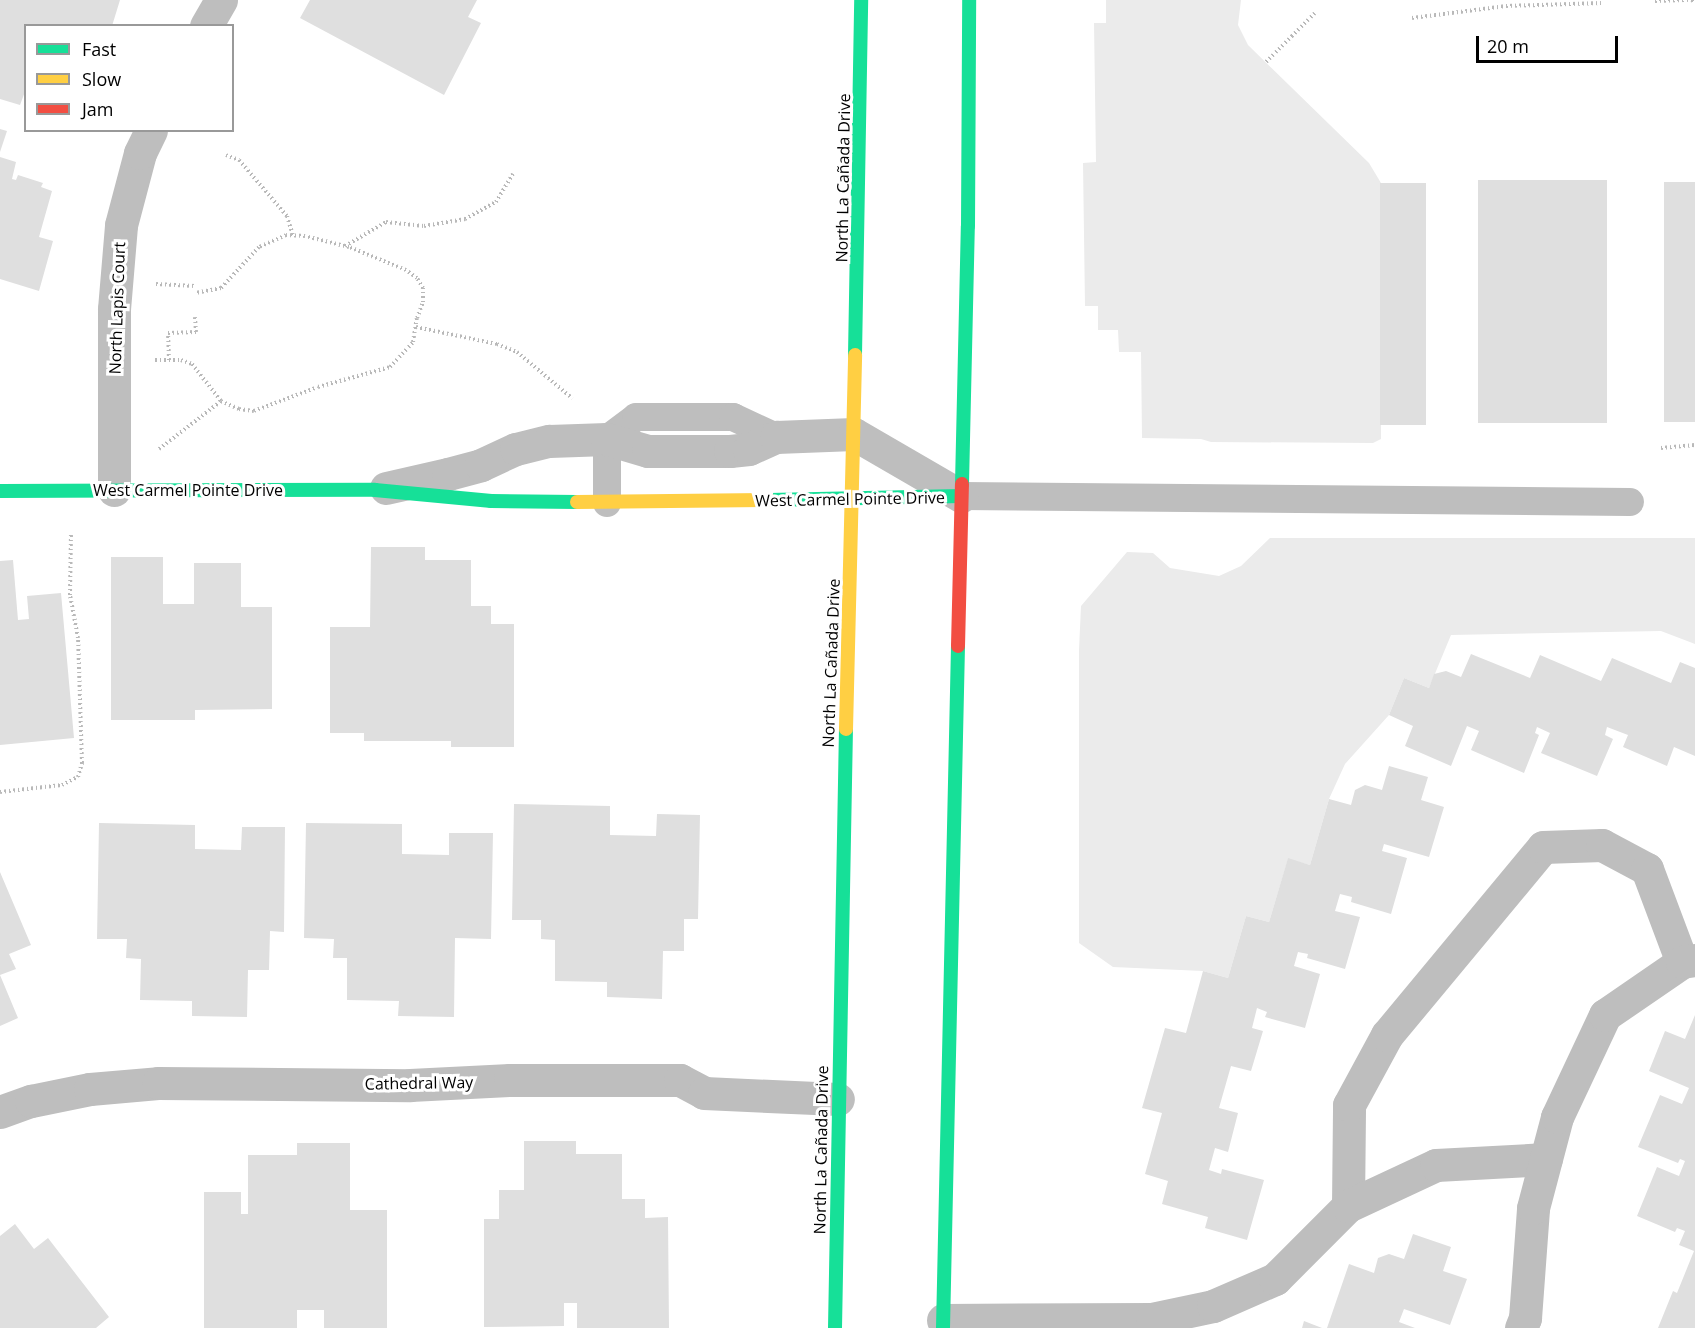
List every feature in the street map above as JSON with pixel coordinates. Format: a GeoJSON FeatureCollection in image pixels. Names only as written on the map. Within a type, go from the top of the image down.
{"type":"FeatureCollection","features":[{"type":"Feature","properties":{"kind":"main road","name":"North La Cañada Drive"},"geometry":{"type":"LineString","coordinates":[[835,1328],[845,721],[853,500],[861,0]]}},
{"type":"Feature","properties":{"kind":"main road"},"geometry":{"type":"LineString","coordinates":[[943,1324],[968,226],[969,0]]}},
{"type":"Feature","properties":{"kind":"main road","name":"West Carmel Pointe Drive"},"geometry":{"type":"LineString","coordinates":[[0,491],[375,490],[491,501],[606,503],[853,500],[962,496]]}},
{"type":"Feature","properties":{"kind":"street"},"geometry":{"type":"LineString","coordinates":[[207,24],[221,0]]}},
{"type":"Feature","properties":{"kind":"street","name":"North Lapis Court"},"geometry":{"type":"LineString","coordinates":[[114,490],[114,309],[121,225],[140,153],[150,132]]}},
{"type":"Feature","properties":{"kind":"street","name":"West Carmel Pointe Drive"},"geometry":{"type":"LineString","coordinates":[[375,490],[459,471],[536,442],[606,439],[648,451],[730,451],[749,449],[776,437],[854,434],[962,496]]}},
{"type":"Feature","properties":{"kind":"street"},"geometry":{"type":"LineString","coordinates":[[1348,1206],[1350,1105],[1387,1035],[1543,846],[1602,845],[1647,869],[1689,961],[1605,1015],[1557,1117],[1533,1208],[1525,1318],[1521,1328]]}},
{"type":"Feature","properties":{"kind":"street","name":"Cathedral Way"},"geometry":{"type":"LineString","coordinates":[[0,1112],[31,1101],[90,1089],[158,1083],[410,1085],[510,1080],[680,1080],[704,1093],[838,1099]]}},
{"type":"Feature","properties":{"kind":"street"},"geometry":{"type":"LineString","coordinates":[[943,1324],[1152,1319],[1213,1306],[1275,1279],[1348,1206],[1436,1165],[1546,1159]]}},
{"type":"Feature","properties":{"kind":"lane"},"geometry":{"type":"LineString","coordinates":[[606,439],[606,503]]}},
{"type":"Feature","properties":{"kind":"lane"},"geometry":{"type":"LineString","coordinates":[[962,496],[1630,502]]}},
{"type":"Feature","properties":{"kind":"path"},"geometry":{"type":"LineString","coordinates":[[1500,0],[1506,6]]}},
{"type":"Feature","properties":{"kind":"path"},"geometry":{"type":"LineString","coordinates":[[1655,1],[1695,2]]}},
{"type":"Feature","properties":{"kind":"path"},"geometry":{"type":"LineString","coordinates":[[1412,18],[1506,6],[1601,3]]}},
{"type":"Feature","properties":{"kind":"path"},"geometry":{"type":"LineString","coordinates":[[1266,62],[1315,13]]}},
{"type":"Feature","properties":{"kind":"path"},"geometry":{"type":"LineString","coordinates":[[226,155],[239,160],[286,216],[293,236]]}},
{"type":"Feature","properties":{"kind":"path"},"geometry":{"type":"LineString","coordinates":[[345,246],[386,222],[424,226],[465,219],[496,202],[513,174]]}},
{"type":"Feature","properties":{"kind":"path"},"geometry":{"type":"LineString","coordinates":[[154,360],[182,360],[192,364],[220,401],[239,409],[254,411],[318,387],[390,367],[413,342],[423,302],[423,288],[417,278],[406,270],[345,246],[305,236],[286,235],[259,247],[221,288],[195,293]]}},
{"type":"Feature","properties":{"kind":"path"},"geometry":{"type":"LineString","coordinates":[[161,333],[196,332],[195,317]]}},
{"type":"Feature","properties":{"kind":"path"},"geometry":{"type":"LineString","coordinates":[[416,327],[497,344],[517,352],[576,402],[606,439]]}},
{"type":"Feature","properties":{"kind":"path"},"geometry":{"type":"LineString","coordinates":[[168,333],[169,360]]}},
{"type":"Feature","properties":{"kind":"path"},"geometry":{"type":"LineString","coordinates":[[114,490],[172,437],[220,401]]}},
{"type":"Feature","properties":{"kind":"path"},"geometry":{"type":"LineString","coordinates":[[1661,448],[1695,445]]}},
{"type":"Feature","properties":{"kind":"path"},"geometry":{"type":"LineString","coordinates":[[0,792],[62,785],[78,777],[82,763],[78,638],[70,595],[72,491]]}},
{"type":"Feature","properties":{"kind":"shaded area"},"geometry":{"type":"Polygon","coordinates":[[[1106,0],[1241,0],[1238,25],[1248,45],[1369,163],[1381,183],[1381,439],[1373,443],[1211,442],[1201,439],[1142,438],[1141,352],[1119,352],[1118,330],[1098,330],[1098,306],[1085,306],[1083,163],[1096,162],[1094,23],[1106,23],[1106,0]]]}},
{"type":"Feature","properties":{"kind":"shaded area"},"geometry":{"type":"Polygon","coordinates":[[[1270,538],[1695,538],[1695,644],[1661,631],[1451,635],[1429,688],[1404,678],[1389,715],[1345,764],[1329,799],[1310,865],[1288,859],[1269,922],[1246,916],[1228,978],[1203,971],[1113,967],[1079,943],[1081,606],[1127,552],[1153,553],[1170,568],[1219,576],[1241,566],[1270,538]]]}},
{"type":"Feature","properties":{"kind":"building"},"geometry":{"type":"Polygon","coordinates":[[[0,0],[120,0],[113,24],[24,24],[24,94],[20,105],[0,99],[0,0]]]}},
{"type":"Feature","properties":{"kind":"building"},"geometry":{"type":"Polygon","coordinates":[[[310,0],[477,0],[468,17],[481,23],[444,95],[300,18],[310,0]]]}},
{"type":"Feature","properties":{"kind":"building"},"geometry":{"type":"Polygon","coordinates":[[[0,129],[7,131],[0,152],[0,129]]]}},
{"type":"Feature","properties":{"kind":"building"},"geometry":{"type":"Polygon","coordinates":[[[0,157],[16,162],[12,179],[16,180],[18,175],[43,183],[41,187],[52,191],[39,237],[53,241],[39,291],[0,279],[0,157]]]}},
{"type":"Feature","properties":{"kind":"building"},"geometry":{"type":"Polygon","coordinates":[[[1478,180],[1607,180],[1607,423],[1478,423],[1478,180]]]}},
{"type":"Feature","properties":{"kind":"building"},"geometry":{"type":"Polygon","coordinates":[[[1664,182],[1695,182],[1695,422],[1664,422],[1664,182]]]}},
{"type":"Feature","properties":{"kind":"building"},"geometry":{"type":"Polygon","coordinates":[[[1380,183],[1426,183],[1426,425],[1380,425],[1380,183]]]}},
{"type":"Feature","properties":{"kind":"building"},"geometry":{"type":"Polygon","coordinates":[[[371,547],[425,547],[425,560],[471,560],[471,606],[491,606],[491,624],[514,624],[514,747],[451,747],[451,741],[364,741],[364,733],[330,733],[330,627],[370,627],[371,547]]]}},
{"type":"Feature","properties":{"kind":"building"},"geometry":{"type":"Polygon","coordinates":[[[111,557],[163,557],[163,604],[194,604],[194,563],[241,563],[241,607],[272,607],[272,709],[195,710],[195,720],[111,720],[111,557]]]}},
{"type":"Feature","properties":{"kind":"building"},"geometry":{"type":"Polygon","coordinates":[[[13,560],[18,620],[29,619],[27,596],[61,593],[74,738],[0,745],[0,561],[13,560]]]}},
{"type":"Feature","properties":{"kind":"building"},"geometry":{"type":"Polygon","coordinates":[[[1471,654],[1530,678],[1540,655],[1601,681],[1612,658],[1671,683],[1680,662],[1695,668],[1695,756],[1674,747],[1667,766],[1623,747],[1628,735],[1607,727],[1605,735],[1613,739],[1597,776],[1541,753],[1550,733],[1537,727],[1535,733],[1539,735],[1524,773],[1471,750],[1479,731],[1467,726],[1451,766],[1405,746],[1413,726],[1389,715],[1404,678],[1429,688],[1434,674],[1446,671],[1461,677],[1471,654]]]}},
{"type":"Feature","properties":{"kind":"building"},"geometry":{"type":"Polygon","coordinates":[[[1389,766],[1428,777],[1421,800],[1444,807],[1429,857],[1384,844],[1382,851],[1407,858],[1391,914],[1351,902],[1352,897],[1340,894],[1335,911],[1360,917],[1345,969],[1307,958],[1308,954],[1298,952],[1294,966],[1320,974],[1305,1028],[1265,1017],[1267,1012],[1257,1008],[1252,1028],[1263,1031],[1251,1071],[1231,1066],[1219,1108],[1238,1113],[1228,1152],[1215,1148],[1209,1170],[1221,1174],[1222,1169],[1264,1180],[1247,1240],[1205,1228],[1208,1217],[1162,1204],[1168,1181],[1145,1174],[1162,1113],[1142,1108],[1165,1028],[1186,1033],[1203,971],[1228,978],[1246,916],[1269,922],[1288,858],[1310,865],[1329,799],[1351,805],[1355,790],[1365,785],[1382,790],[1389,766]]]}},
{"type":"Feature","properties":{"kind":"building"},"geometry":{"type":"Polygon","coordinates":[[[514,804],[610,806],[610,835],[656,836],[657,814],[700,815],[698,919],[684,919],[684,951],[663,951],[662,999],[607,997],[607,982],[555,981],[555,940],[541,939],[541,920],[512,920],[514,804]]]}},
{"type":"Feature","properties":{"kind":"building"},"geometry":{"type":"Polygon","coordinates":[[[99,823],[195,825],[195,849],[241,850],[242,827],[285,827],[284,932],[270,931],[269,970],[248,970],[247,1017],[192,1016],[192,1001],[140,1000],[141,959],[126,958],[127,939],[97,939],[99,823]]]}},
{"type":"Feature","properties":{"kind":"building"},"geometry":{"type":"Polygon","coordinates":[[[306,823],[402,824],[402,854],[449,855],[449,833],[493,833],[491,939],[455,938],[454,1017],[398,1016],[399,1001],[347,1000],[347,958],[333,958],[334,939],[304,938],[306,823]]]}},
{"type":"Feature","properties":{"kind":"building"},"geometry":{"type":"Polygon","coordinates":[[[0,872],[31,945],[9,954],[16,969],[0,975],[0,872]]]}},
{"type":"Feature","properties":{"kind":"building"},"geometry":{"type":"Polygon","coordinates":[[[0,975],[18,1018],[0,1026],[0,975]]]}},
{"type":"Feature","properties":{"kind":"building"},"geometry":{"type":"Polygon","coordinates":[[[1695,1015],[1695,1328],[1658,1328],[1673,1291],[1677,1293],[1694,1251],[1679,1245],[1685,1231],[1677,1228],[1675,1232],[1637,1216],[1657,1167],[1679,1176],[1685,1161],[1680,1159],[1678,1163],[1638,1147],[1660,1095],[1682,1104],[1689,1088],[1649,1071],[1665,1031],[1685,1039],[1695,1015]]]}},
{"type":"Feature","properties":{"kind":"building"},"geometry":{"type":"Polygon","coordinates":[[[524,1141],[576,1141],[576,1154],[622,1154],[622,1199],[645,1199],[645,1218],[668,1217],[669,1328],[577,1328],[577,1303],[564,1303],[564,1326],[484,1327],[484,1219],[499,1219],[499,1190],[524,1190],[524,1141]]]}},
{"type":"Feature","properties":{"kind":"building"},"geometry":{"type":"Polygon","coordinates":[[[297,1143],[350,1143],[350,1210],[387,1210],[387,1328],[324,1328],[324,1310],[297,1310],[297,1328],[204,1328],[204,1192],[241,1192],[241,1214],[248,1214],[248,1155],[297,1155],[297,1143]]]}},
{"type":"Feature","properties":{"kind":"building"},"geometry":{"type":"Polygon","coordinates":[[[15,1224],[34,1249],[48,1238],[109,1317],[96,1328],[0,1328],[0,1236],[15,1224]]]}},
{"type":"Feature","properties":{"kind":"building"},"geometry":{"type":"Polygon","coordinates":[[[1413,1234],[1451,1247],[1443,1271],[1467,1279],[1450,1325],[1404,1309],[1399,1322],[1415,1328],[1327,1328],[1349,1264],[1374,1273],[1378,1258],[1389,1254],[1404,1259],[1413,1234]]]}},
{"type":"Feature","properties":{"kind":"building"},"geometry":{"type":"Polygon","coordinates":[[[1304,1321],[1322,1328],[1302,1328],[1304,1321]]]}},
{"type":"Feature","properties":{"kind":"traffic: fast"},"geometry":{"type":"LineString","coordinates":[[855,355],[861,0]]}},
{"type":"Feature","properties":{"kind":"traffic: fast"},"geometry":{"type":"LineString","coordinates":[[962,484],[968,226],[969,0]]}},
{"type":"Feature","properties":{"kind":"traffic: fast"},"geometry":{"type":"LineString","coordinates":[[0,491],[375,490],[491,501],[577,502]]}},
{"type":"Feature","properties":{"kind":"traffic: fast"},"geometry":{"type":"LineString","coordinates":[[769,500],[961,496]]}},
{"type":"Feature","properties":{"kind":"traffic: fast"},"geometry":{"type":"LineString","coordinates":[[943,1328],[958,646]]}},
{"type":"Feature","properties":{"kind":"traffic: fast"},"geometry":{"type":"LineString","coordinates":[[835,1328],[846,729]]}},
{"type":"Feature","properties":{"kind":"traffic: slow"},"geometry":{"type":"LineString","coordinates":[[846,729],[855,355]]}},
{"type":"Feature","properties":{"kind":"traffic: slow"},"geometry":{"type":"LineString","coordinates":[[577,502],[769,500]]}},
{"type":"Feature","properties":{"kind":"traffic: jam"},"geometry":{"type":"LineString","coordinates":[[958,646],[962,484]]}}]}
